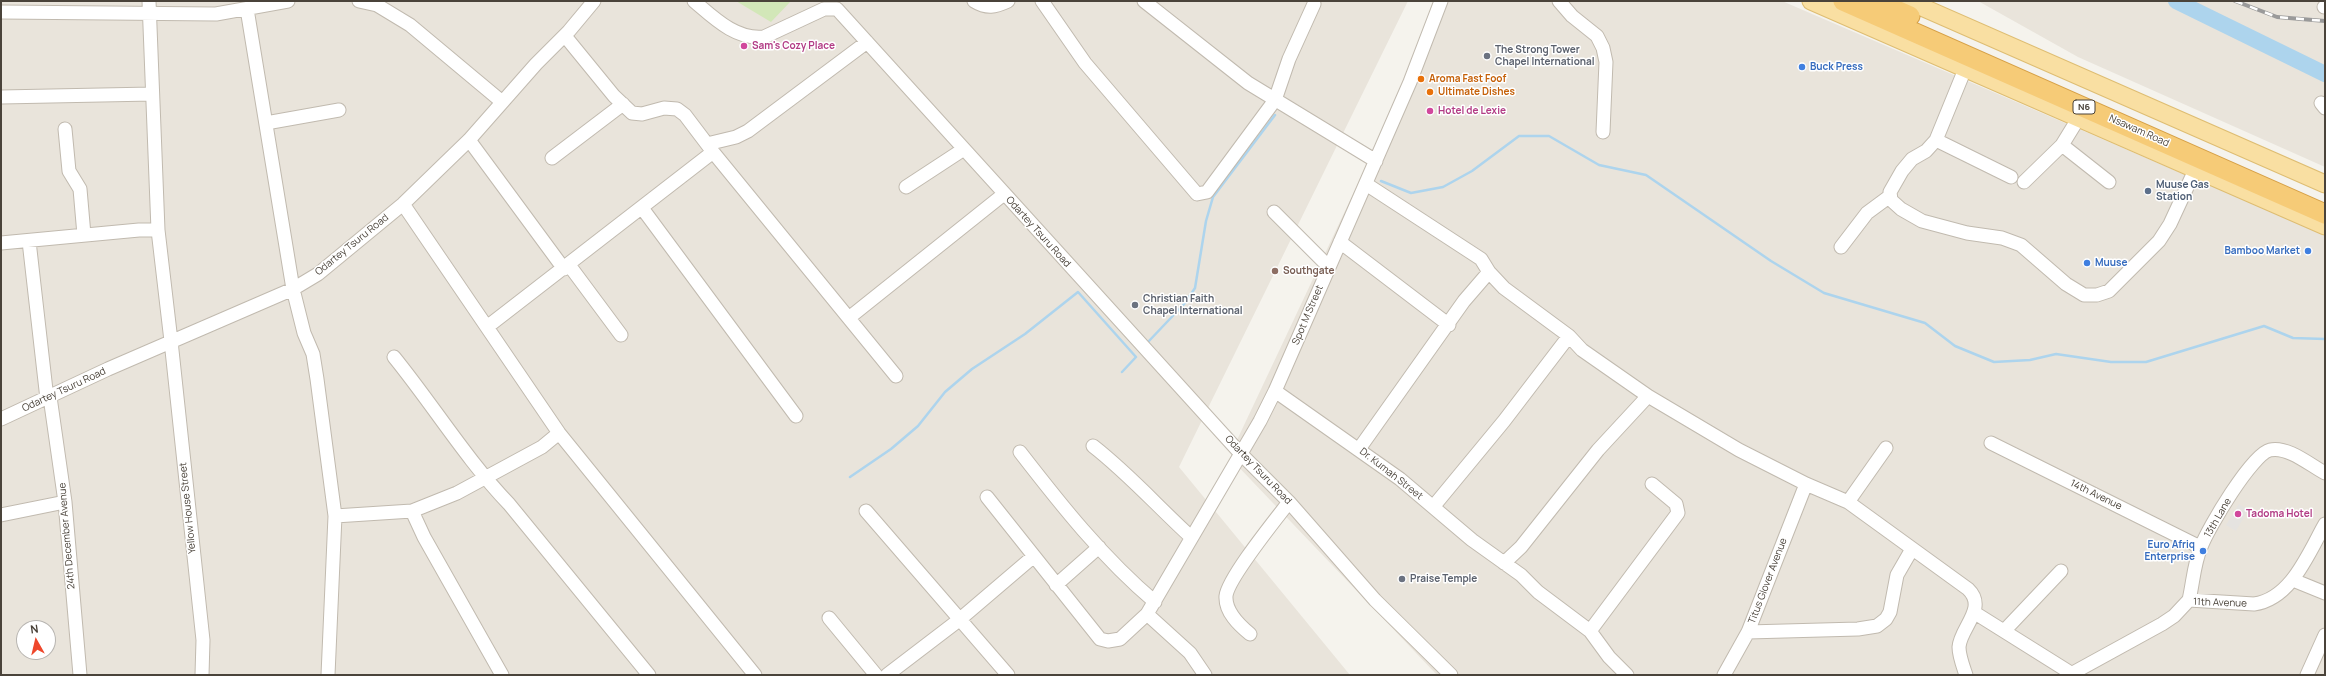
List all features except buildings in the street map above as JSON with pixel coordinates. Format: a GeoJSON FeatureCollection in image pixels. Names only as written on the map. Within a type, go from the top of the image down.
{"type":"FeatureCollection","features":[{"type":"Feature","properties":{"kind":"highway","name":"Nsawam Road"},"geometry":{"type":"LineString","coordinates":[[1843,1],[2325,214]]}},
{"type":"Feature","properties":{"kind":"highway","name":"Nsawam Road"},"geometry":{"type":"LineString","coordinates":[[1876,1],[2325,199]]}},
{"type":"Feature","properties":{"kind":"main road"},"geometry":{"type":"LineString","coordinates":[[1811,1],[2325,226]]}},
{"type":"Feature","properties":{"kind":"main road"},"geometry":{"type":"LineString","coordinates":[[1908,1],[2325,184]]}},
{"type":"Feature","properties":{"kind":"street"},"geometry":{"type":"LineString","coordinates":[[1,12],[149,8],[216,14],[288,1]]}},
{"type":"Feature","properties":{"kind":"street"},"geometry":{"type":"LineString","coordinates":[[359,1],[377,5],[410,26],[501,101]]}},
{"type":"Feature","properties":{"kind":"street","name":"Odartey Tsuru Road"},"geometry":{"type":"LineString","coordinates":[[1,419],[172,341],[293,289],[318,274],[403,204],[469,140],[501,101],[565,36],[594,1]]}},
{"type":"Feature","properties":{"kind":"street","name":"Odartey Tsuru Road"},"geometry":{"type":"LineString","coordinates":[[694,1],[739,35],[755,38],[764,37],[834,5],[1241,454],[1289,502],[1350,572],[1403,629],[1451,675]]}},
{"type":"Feature","properties":{"kind":"street"},"geometry":{"type":"LineString","coordinates":[[974,1],[982,6],[993,7],[1008,1]]}},
{"type":"Feature","properties":{"kind":"street"},"geometry":{"type":"LineString","coordinates":[[1042,1],[1085,63],[1197,194],[1207,192],[1275,100],[1289,59],[1314,4]]}},
{"type":"Feature","properties":{"kind":"street"},"geometry":{"type":"LineString","coordinates":[[1144,1],[1248,83],[1376,160]]}},
{"type":"Feature","properties":{"kind":"street","name":"Spot M Street"},"geometry":{"type":"LineString","coordinates":[[1056,585],[1100,639],[1108,641],[1120,639],[1147,614],[1155,602],[1191,537],[1241,454],[1275,390],[1410,82],[1441,1]]}},
{"type":"Feature","properties":{"kind":"street"},"geometry":{"type":"LineString","coordinates":[[1561,2],[1597,36],[1603,48],[1606,62],[1603,132]]}},
{"type":"Feature","properties":{"kind":"street","name":"Yellow House Street"},"geometry":{"type":"LineString","coordinates":[[149,8],[158,230],[172,341],[203,640],[202,675]]}},
{"type":"Feature","properties":{"kind":"street"},"geometry":{"type":"LineString","coordinates":[[247,9],[293,289],[304,333],[312,354],[317,379],[335,516],[328,675]]}},
{"type":"Feature","properties":{"kind":"street"},"geometry":{"type":"LineString","coordinates":[[565,36],[632,113],[642,114],[664,108],[677,110],[685,115],[710,148],[850,316],[896,376]]}},
{"type":"Feature","properties":{"kind":"street"},"geometry":{"type":"LineString","coordinates":[[487,327],[642,208],[710,148],[748,131],[867,42]]}},
{"type":"Feature","properties":{"kind":"street"},"geometry":{"type":"LineString","coordinates":[[1841,247],[1867,213],[1875,205],[1890,196],[1896,181],[1910,161],[1926,151],[1936,140],[1965,69]]}},
{"type":"Feature","properties":{"kind":"street"},"geometry":{"type":"LineString","coordinates":[[1,98],[152,94]]}},
{"type":"Feature","properties":{"kind":"street"},"geometry":{"type":"LineString","coordinates":[[552,158],[623,104]]}},
{"type":"Feature","properties":{"kind":"street"},"geometry":{"type":"LineString","coordinates":[[266,123],[339,110]]}},
{"type":"Feature","properties":{"kind":"street"},"geometry":{"type":"LineString","coordinates":[[2024,182],[2062,145],[2078,119]]}},
{"type":"Feature","properties":{"kind":"street"},"geometry":{"type":"LineString","coordinates":[[65,129],[69,171],[80,189],[84,235]]}},
{"type":"Feature","properties":{"kind":"street"},"geometry":{"type":"LineString","coordinates":[[469,140],[621,335]]}},
{"type":"Feature","properties":{"kind":"street"},"geometry":{"type":"LineString","coordinates":[[1936,140],[2011,177]]}},
{"type":"Feature","properties":{"kind":"street"},"geometry":{"type":"LineString","coordinates":[[2062,145],[2109,182]]}},
{"type":"Feature","properties":{"kind":"street"},"geometry":{"type":"LineString","coordinates":[[906,186],[964,149]]}},
{"type":"Feature","properties":{"kind":"street"},"geometry":{"type":"LineString","coordinates":[[1890,196],[1901,209],[1922,221],[1967,233],[2010,240],[2021,245],[2066,284],[2084,295],[2093,296],[2109,291],[2159,241],[2170,224],[2195,170]]}},
{"type":"Feature","properties":{"kind":"street"},"geometry":{"type":"LineString","coordinates":[[1366,184],[1480,259],[1489,272],[1504,288],[1569,336],[1582,350],[1648,396],[1739,450],[1806,484],[1848,502],[1971,592],[1975,613],[1961,638],[1959,647],[1966,675]]}},
{"type":"Feature","properties":{"kind":"street"},"geometry":{"type":"LineString","coordinates":[[850,316],[1004,194]]}},
{"type":"Feature","properties":{"kind":"street"},"geometry":{"type":"LineString","coordinates":[[403,204],[559,433],[755,675]]}},
{"type":"Feature","properties":{"kind":"street"},"geometry":{"type":"LineString","coordinates":[[642,208],[796,416]]}},
{"type":"Feature","properties":{"kind":"street"},"geometry":{"type":"LineString","coordinates":[[1274,212],[1329,267]]}},
{"type":"Feature","properties":{"kind":"street"},"geometry":{"type":"LineString","coordinates":[[1,243],[158,230]]}},
{"type":"Feature","properties":{"kind":"street","name":"24th December Avenue"},"geometry":{"type":"LineString","coordinates":[[29,241],[48,398],[65,502],[80,675]]}},
{"type":"Feature","properties":{"kind":"street"},"geometry":{"type":"LineString","coordinates":[[1340,242],[1449,325]]}},
{"type":"Feature","properties":{"kind":"street"},"geometry":{"type":"LineString","coordinates":[[1359,449],[1472,291],[1489,272]]}},
{"type":"Feature","properties":{"kind":"street"},"geometry":{"type":"LineString","coordinates":[[1433,507],[1504,421],[1569,336]]}},
{"type":"Feature","properties":{"kind":"street"},"geometry":{"type":"LineString","coordinates":[[394,357],[432,406],[484,478],[509,504],[649,675]]}},
{"type":"Feature","properties":{"kind":"street","name":"Dr. Kumah Street"},"geometry":{"type":"LineString","coordinates":[[1275,390],[1359,449],[1590,631],[1609,658],[1627,675]]}},
{"type":"Feature","properties":{"kind":"street"},"geometry":{"type":"LineString","coordinates":[[1504,563],[1521,547],[1598,450],[1648,396]]}},
{"type":"Feature","properties":{"kind":"street"},"geometry":{"type":"LineString","coordinates":[[335,516],[412,511],[436,503],[542,448],[559,433]]}},
{"type":"Feature","properties":{"kind":"street","name":"14th Avenue"},"geometry":{"type":"LineString","coordinates":[[1991,443],[2200,547]]}},
{"type":"Feature","properties":{"kind":"street"},"geometry":{"type":"LineString","coordinates":[[1093,446],[1132,478],[1155,504],[1191,537]]}},
{"type":"Feature","properties":{"kind":"street"},"geometry":{"type":"LineString","coordinates":[[1848,502],[1886,448]]}},
{"type":"Feature","properties":{"kind":"street","name":"13th Lane"},"geometry":{"type":"LineString","coordinates":[[2189,600],[2200,547],[2243,474],[2259,455],[2271,450],[2286,451],[2325,473]]}},
{"type":"Feature","properties":{"kind":"street"},"geometry":{"type":"LineString","coordinates":[[1020,452],[1073,521],[1135,585],[1155,602]]}},
{"type":"Feature","properties":{"kind":"street"},"geometry":{"type":"LineString","coordinates":[[1590,631],[1678,513],[1676,504],[1652,484]]}},
{"type":"Feature","properties":{"kind":"street","name":"Titus Glover Avenue"},"geometry":{"type":"LineString","coordinates":[[1724,675],[1748,632],[1806,484]]}},
{"type":"Feature","properties":{"kind":"street"},"geometry":{"type":"LineString","coordinates":[[987,498],[1056,585],[1099,547]]}},
{"type":"Feature","properties":{"kind":"street"},"geometry":{"type":"LineString","coordinates":[[1,515],[65,502]]}},
{"type":"Feature","properties":{"kind":"street"},"geometry":{"type":"LineString","coordinates":[[1250,634],[1234,620],[1226,597],[1230,586],[1244,562],[1289,502]]}},
{"type":"Feature","properties":{"kind":"street"},"geometry":{"type":"LineString","coordinates":[[412,511],[428,544],[502,675]]}},
{"type":"Feature","properties":{"kind":"street"},"geometry":{"type":"LineString","coordinates":[[866,511],[1008,675]]}},
{"type":"Feature","properties":{"kind":"street","name":"11th Avenue"},"geometry":{"type":"LineString","coordinates":[[2072,674],[2162,624],[2174,616],[2189,600],[2254,604],[2265,603],[2293,580],[2325,524]]}},
{"type":"Feature","properties":{"kind":"street"},"geometry":{"type":"LineString","coordinates":[[1748,632],[1858,629],[1877,626],[1886,619],[1890,612],[1897,575],[1912,549]]}},
{"type":"Feature","properties":{"kind":"street"},"geometry":{"type":"LineString","coordinates":[[887,675],[959,620],[1034,556]]}},
{"type":"Feature","properties":{"kind":"street"},"geometry":{"type":"LineString","coordinates":[[2005,630],[2061,571]]}},
{"type":"Feature","properties":{"kind":"street"},"geometry":{"type":"LineString","coordinates":[[2293,580],[2325,593]]}},
{"type":"Feature","properties":{"kind":"street"},"geometry":{"type":"LineString","coordinates":[[1975,613],[2005,630],[2072,674]]}},
{"type":"Feature","properties":{"kind":"street"},"geometry":{"type":"LineString","coordinates":[[1147,614],[1190,653],[1205,675]]}},
{"type":"Feature","properties":{"kind":"street"},"geometry":{"type":"LineString","coordinates":[[828,618],[876,675]]}},
{"type":"Feature","properties":{"kind":"street"},"geometry":{"type":"LineString","coordinates":[[2307,675],[2325,635]]}},
{"type":"Feature","properties":{"kind":"shaded area"},"geometry":{"type":"Polygon","coordinates":[[[1,1],[1408,1],[1179,467],[1350,675],[1,675],[1,1]]]}},
{"type":"Feature","properties":{"kind":"shaded area"},"geometry":{"type":"Polygon","coordinates":[[[1444,1],[1782,1],[2325,235],[2325,675],[1437,675],[1231,459],[1237,440],[1444,1]]]}},
{"type":"Feature","properties":{"kind":"shaded area"},"geometry":{"type":"Polygon","coordinates":[[[1978,1],[2325,1],[2325,167],[2078,57],[1978,1]]]}},
{"type":"Feature","properties":{"kind":"shaded area"},"geometry":{"type":"Polygon","coordinates":[[[2239,504],[2248,510],[2236,531],[2226,525],[2239,504]]]}},
{"type":"Feature","properties":{"kind":"green space"},"geometry":{"type":"Polygon","coordinates":[[[736,1],[791,1],[771,22],[736,1]]]}},
{"type":"Feature","properties":{"kind":"waterway"},"geometry":{"type":"LineString","coordinates":[[2176,1],[2325,74]]}},
{"type":"Feature","properties":{"kind":"waterway"},"geometry":{"type":"LineString","coordinates":[[1148,342],[1185,303],[1195,288],[1206,221],[1213,197],[1275,115]]}},
{"type":"Feature","properties":{"kind":"waterway"},"geometry":{"type":"LineString","coordinates":[[1381,181],[1411,193],[1443,187],[1472,171],[1519,136],[1549,136],[1599,165],[1646,175],[1771,261],[1824,293],[1925,323],[1955,346],[1994,362],[2030,360],[2056,354],[2111,362],[2146,362],[2264,326],[2293,338],[2325,339]]}},
{"type":"Feature","properties":{"kind":"waterway"},"geometry":{"type":"LineString","coordinates":[[850,477],[891,449],[918,426],[945,392],[972,369],[1025,334],[1078,292],[1136,357],[1122,372]]}},
{"type":"Feature","properties":{"kind":"railway"},"geometry":{"type":"LineString","coordinates":[[2235,1],[2277,17],[2325,21]]}},
{"type":"Feature","properties":{"kind":"place","name":"Sam's Cozy Place"},"geometry":{"type":"Point","coordinates":[744,46]}},
{"type":"Feature","properties":{"kind":"place","name":"The Strong Tower Chapel International"},"geometry":{"type":"Point","coordinates":[1487,56]}},
{"type":"Feature","properties":{"kind":"place","name":"Buck Press"},"geometry":{"type":"Point","coordinates":[1802,67]}},
{"type":"Feature","properties":{"kind":"place","name":"Aroma Fast Foof"},"geometry":{"type":"Point","coordinates":[1421,79]}},
{"type":"Feature","properties":{"kind":"place","name":"Ultimate Dishes"},"geometry":{"type":"Point","coordinates":[1430,92]}},
{"type":"Feature","properties":{"kind":"place","name":"Hotel de Lexie"},"geometry":{"type":"Point","coordinates":[1430,111]}},
{"type":"Feature","properties":{"kind":"place","name":"Muuse Gas Station"},"geometry":{"type":"Point","coordinates":[2148,191]}},
{"type":"Feature","properties":{"kind":"place","name":"Bamboo Market"},"geometry":{"type":"Point","coordinates":[2308,251]}},
{"type":"Feature","properties":{"kind":"place","name":"Muuse"},"geometry":{"type":"Point","coordinates":[2087,263]}},
{"type":"Feature","properties":{"kind":"place","name":"Southgate"},"geometry":{"type":"Point","coordinates":[1275,271]}},
{"type":"Feature","properties":{"kind":"place","name":"Christian Faith Chapel International"},"geometry":{"type":"Point","coordinates":[1135,305]}},
{"type":"Feature","properties":{"kind":"place","name":"Tadoma Hotel"},"geometry":{"type":"Point","coordinates":[2238,514]}},
{"type":"Feature","properties":{"kind":"place","name":"Euro Afriq Enterprise"},"geometry":{"type":"Point","coordinates":[2203,551]}},
{"type":"Feature","properties":{"kind":"place","name":"Praise Temple"},"geometry":{"type":"Point","coordinates":[1402,579]}}]}
